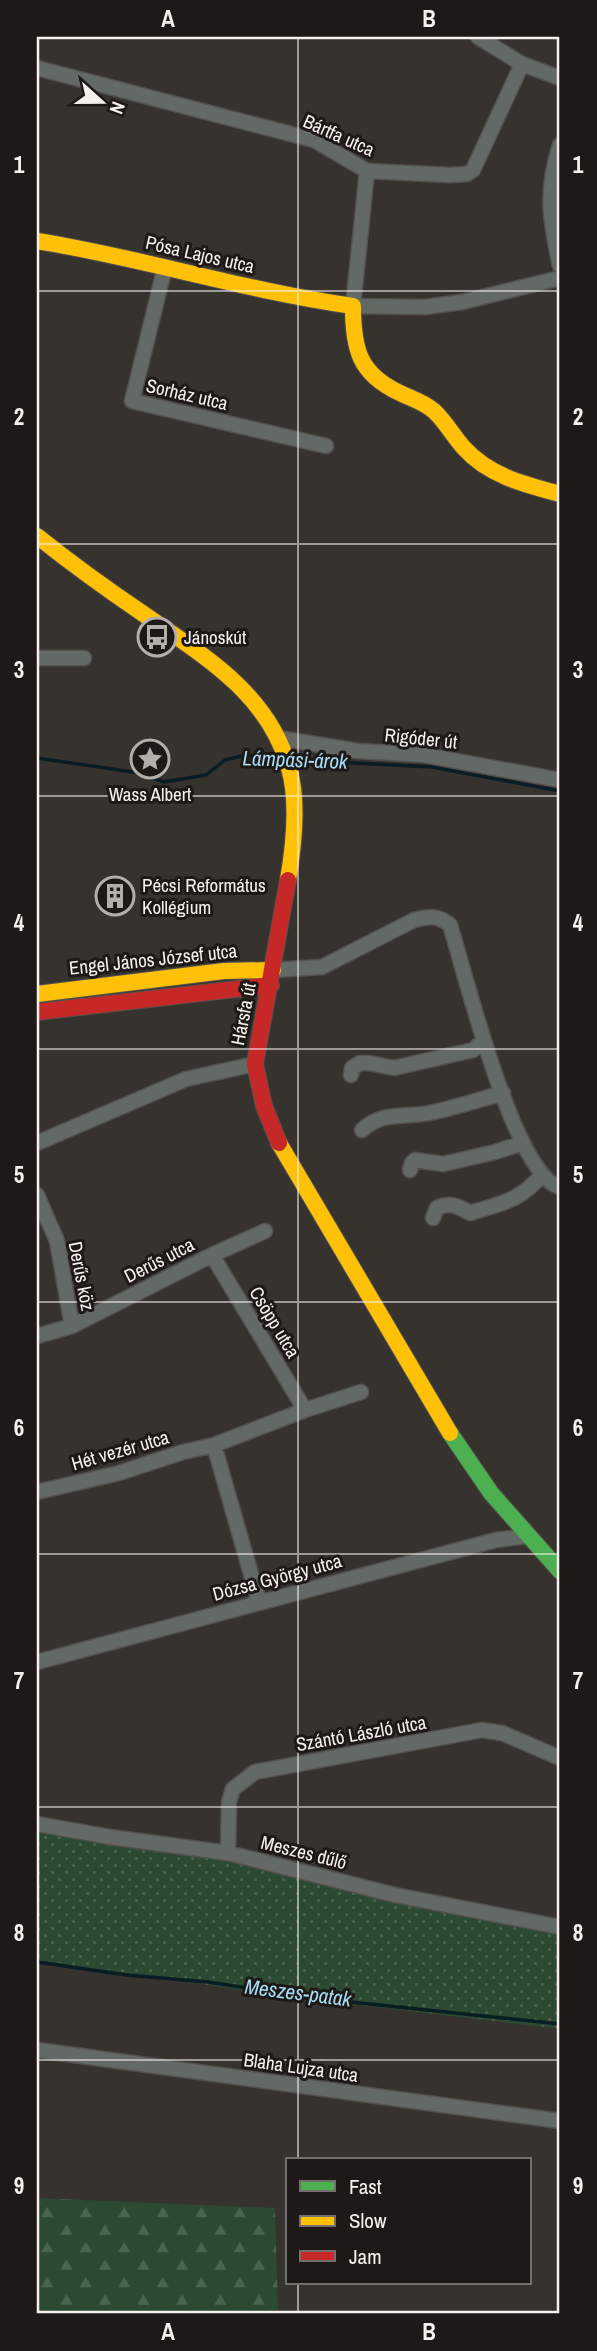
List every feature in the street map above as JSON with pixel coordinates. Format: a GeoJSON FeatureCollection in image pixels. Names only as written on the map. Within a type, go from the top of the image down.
{"type":"FeatureCollection","features":[{"type":"Feature","properties":{"kind":"street"},"geometry":{"type":"LineString","coordinates":[[478,37],[522,64],[560,78]]}},
{"type":"Feature","properties":{"kind":"street","name":"Bártfa utca"},"geometry":{"type":"LineString","coordinates":[[37,68],[314,140],[367,170],[450,175],[467,174],[473,170],[522,64]]}},
{"type":"Feature","properties":{"kind":"street"},"geometry":{"type":"LineString","coordinates":[[560,145],[553,166],[549,202],[560,266]]}},
{"type":"Feature","properties":{"kind":"street"},"geometry":{"type":"LineString","coordinates":[[367,170],[353,306],[358,355],[365,370],[384,384],[428,406],[464,449],[485,468],[560,494]]}},
{"type":"Feature","properties":{"kind":"street","name":"Pósa Lajos utca"},"geometry":{"type":"LineString","coordinates":[[37,241],[123,257],[309,301],[353,306]]}},
{"type":"Feature","properties":{"kind":"street","name":"Sorház utca"},"geometry":{"type":"LineString","coordinates":[[164,267],[132,401],[326,446]]}},
{"type":"Feature","properties":{"kind":"street"},"geometry":{"type":"LineString","coordinates":[[353,306],[425,307],[462,302],[560,278]]}},
{"type":"Feature","properties":{"kind":"street","name":"Hársfa út"},"geometry":{"type":"LineString","coordinates":[[37,536],[221,668],[253,700],[280,743],[290,769],[294,805],[293,853],[255,1064],[264,1106],[280,1145],[457,1445],[491,1493],[560,1571]]}},
{"type":"Feature","properties":{"kind":"street"},"geometry":{"type":"LineString","coordinates":[[37,658],[84,657]]}},
{"type":"Feature","properties":{"kind":"street","name":"Rigóder út"},"geometry":{"type":"LineString","coordinates":[[280,743],[424,755],[560,780]]}},
{"type":"Feature","properties":{"kind":"street"},"geometry":{"type":"LineString","coordinates":[[272,977],[322,967],[414,920],[428,916],[442,918],[450,925],[484,1040],[523,1143],[542,1175],[560,1187]]}},
{"type":"Feature","properties":{"kind":"street","name":"Engel János József utca"},"geometry":{"type":"LineString","coordinates":[[37,993],[224,971],[272,977]]}},
{"type":"Feature","properties":{"kind":"street","name":"Engel János József utca"},"geometry":{"type":"LineString","coordinates":[[37,1013],[272,977]]}},
{"type":"Feature","properties":{"kind":"street"},"geometry":{"type":"LineString","coordinates":[[351,1075],[352,1068],[359,1063],[394,1068],[473,1050],[484,1040]]}},
{"type":"Feature","properties":{"kind":"street"},"geometry":{"type":"LineString","coordinates":[[37,1143],[186,1079],[255,1064]]}},
{"type":"Feature","properties":{"kind":"street"},"geometry":{"type":"LineString","coordinates":[[362,1130],[372,1121],[381,1118],[415,1116],[503,1093]]}},
{"type":"Feature","properties":{"kind":"street"},"geometry":{"type":"LineString","coordinates":[[410,1170],[415,1160],[443,1164],[523,1143]]}},
{"type":"Feature","properties":{"kind":"street"},"geometry":{"type":"LineString","coordinates":[[433,1218],[437,1208],[444,1205],[453,1205],[470,1213],[512,1200],[524,1194],[542,1175]]}},
{"type":"Feature","properties":{"kind":"street","name":"Derűs köz"},"geometry":{"type":"LineString","coordinates":[[37,1195],[57,1241],[72,1326]]}},
{"type":"Feature","properties":{"kind":"street","name":"Derűs utca"},"geometry":{"type":"LineString","coordinates":[[37,1336],[72,1326],[265,1231]]}},
{"type":"Feature","properties":{"kind":"street","name":"Csöpp utca"},"geometry":{"type":"LineString","coordinates":[[212,1255],[305,1410]]}},
{"type":"Feature","properties":{"kind":"street","name":"Hét vezér utca"},"geometry":{"type":"LineString","coordinates":[[37,1492],[119,1473],[214,1445],[361,1392]]}},
{"type":"Feature","properties":{"kind":"street"},"geometry":{"type":"LineString","coordinates":[[214,1445],[259,1602]]}},
{"type":"Feature","properties":{"kind":"street","name":"Dózsa György utca"},"geometry":{"type":"LineString","coordinates":[[37,1661],[496,1540],[535,1541]]}},
{"type":"Feature","properties":{"kind":"street"},"geometry":{"type":"LineString","coordinates":[[535,1541],[560,1553]]}},
{"type":"Feature","properties":{"kind":"street","name":"Szántó László utca"},"geometry":{"type":"LineString","coordinates":[[228,1853],[229,1802],[233,1789],[255,1772],[482,1730],[502,1733],[560,1758]]}},
{"type":"Feature","properties":{"kind":"street","name":"Meszes dűlő"},"geometry":{"type":"LineString","coordinates":[[37,1824],[228,1853],[396,1895],[560,1927]]}},
{"type":"Feature","properties":{"kind":"street","name":"Blaha Lujza utca"},"geometry":{"type":"LineString","coordinates":[[37,2050],[560,2121]]}},
{"type":"Feature","properties":{"kind":"green space"},"geometry":{"type":"Polygon","coordinates":[[[37,1825],[228,1853],[560,1925],[560,2029],[276,1995],[37,1960],[37,1825]]]}},
{"type":"Feature","properties":{"kind":"green space"},"geometry":{"type":"Polygon","coordinates":[[[37,2198],[275,2208],[278,2314],[37,2314],[37,2198]]]}},
{"type":"Feature","properties":{"kind":"waterway","name":"Lámpási-árok"},"geometry":{"type":"LineString","coordinates":[[37,758],[140,773],[164,782],[206,775],[225,760],[246,755],[281,759]]}},
{"type":"Feature","properties":{"kind":"waterway","name":"Lámpási-árok"},"geometry":{"type":"LineString","coordinates":[[295,760],[432,767],[560,791]]}},
{"type":"Feature","properties":{"kind":"waterway","name":"Meszes-patak"},"geometry":{"type":"LineString","coordinates":[[37,1962],[126,1975],[208,1982],[322,1999],[560,2024]]}},
{"type":"Feature","properties":{"kind":"traffic: fast"},"geometry":{"type":"LineString","coordinates":[[450,1433],[491,1493],[560,1571]]}},
{"type":"Feature","properties":{"kind":"traffic: slow"},"geometry":{"type":"LineString","coordinates":[[37,241],[273,292],[353,306],[357,347],[361,358],[375,377],[386,386],[430,408],[464,448],[485,466],[509,478],[560,494]]}},
{"type":"Feature","properties":{"kind":"traffic: slow"},"geometry":{"type":"LineString","coordinates":[[37,536],[90,577],[211,662],[232,679],[266,719],[289,768],[294,795],[295,824],[288,880]]}},
{"type":"Feature","properties":{"kind":"traffic: slow"},"geometry":{"type":"LineString","coordinates":[[37,994],[224,971],[273,970]]}},
{"type":"Feature","properties":{"kind":"traffic: slow"},"geometry":{"type":"LineString","coordinates":[[279,1143],[450,1433]]}},
{"type":"Feature","properties":{"kind":"traffic: jam"},"geometry":{"type":"LineString","coordinates":[[279,1143],[264,1106],[255,1064],[288,880]]}},
{"type":"Feature","properties":{"kind":"traffic: jam"},"geometry":{"type":"LineString","coordinates":[[37,1012],[271,985]]}},
{"type":"Feature","properties":{"kind":"place","name":"Jánoskút"},"geometry":{"type":"Point","coordinates":[157,637]}},
{"type":"Feature","properties":{"kind":"place","name":"Wass Albert"},"geometry":{"type":"Point","coordinates":[150,759]}},
{"type":"Feature","properties":{"kind":"place","name":"Pécsi Református Kollégium"},"geometry":{"type":"Point","coordinates":[115,896]}}]}
